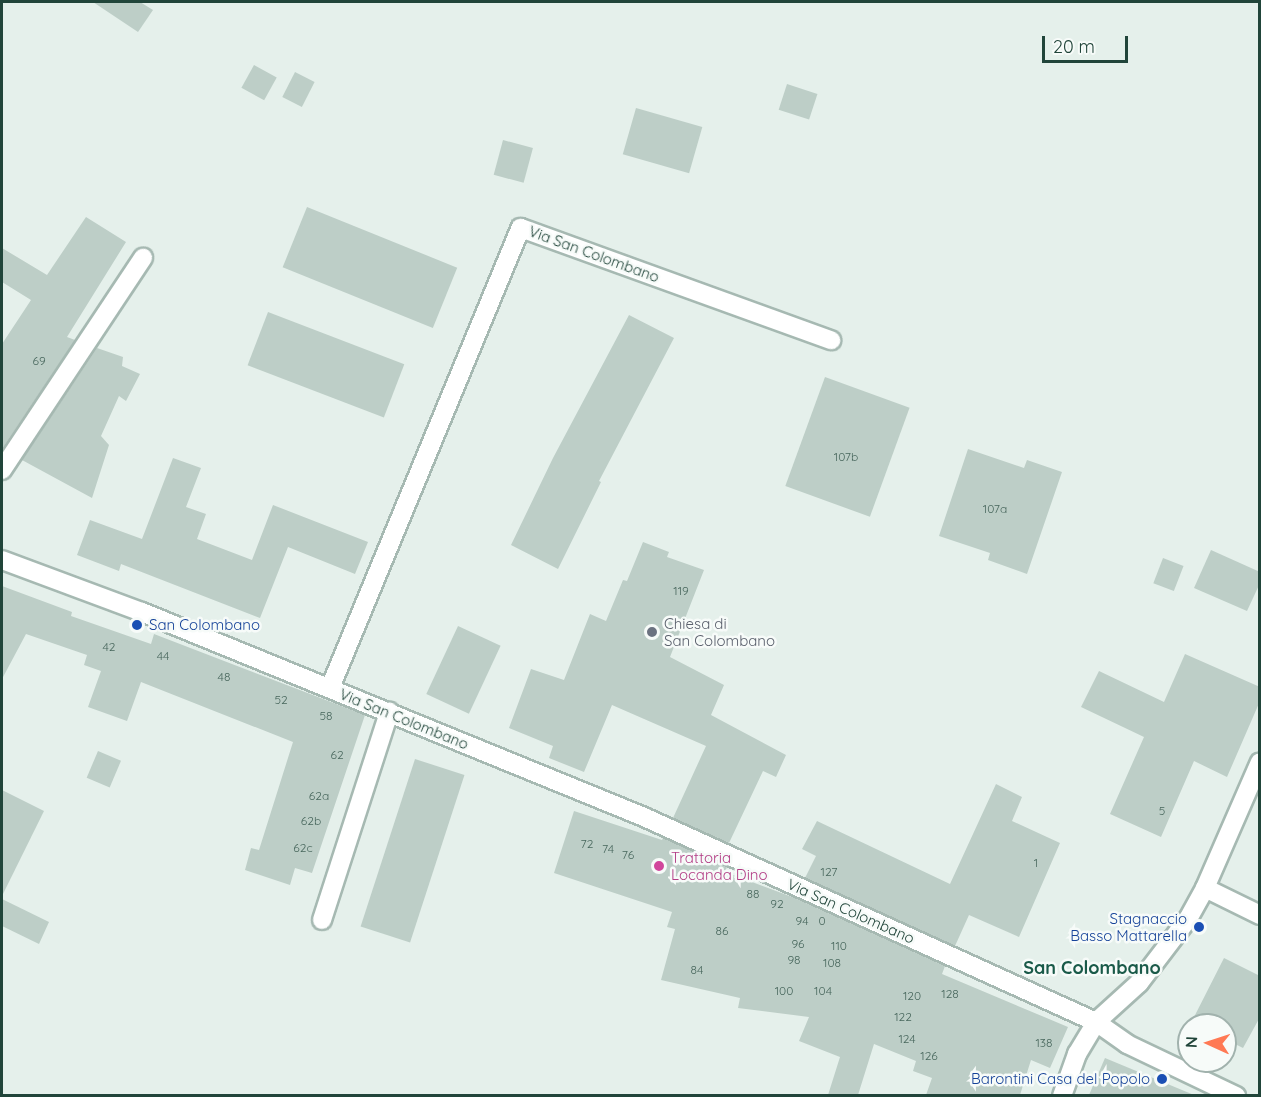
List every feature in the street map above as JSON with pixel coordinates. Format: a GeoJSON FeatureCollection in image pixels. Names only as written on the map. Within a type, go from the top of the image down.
{"type":"FeatureCollection","features":[{"type":"Feature","properties":{"kind":"street","name":"Via San Colombano"},"geometry":{"type":"LineString","coordinates":[[330,688],[521,228],[831,340]]}},
{"type":"Feature","properties":{"kind":"street"},"geometry":{"type":"LineString","coordinates":[[2,470],[143,258]]}},
{"type":"Feature","properties":{"kind":"street","name":"Via San Colombano"},"geometry":{"type":"LineString","coordinates":[[2,560],[142,612],[644,817],[1096,1022],[1126,1044],[1236,1095]]}},
{"type":"Feature","properties":{"kind":"street"},"geometry":{"type":"LineString","coordinates":[[322,920],[388,712]]}},
{"type":"Feature","properties":{"kind":"street"},"geometry":{"type":"LineString","coordinates":[[1062,1095],[1077,1054],[1096,1022],[1139,983],[1167,949],[1205,888],[1260,762]]}},
{"type":"Feature","properties":{"kind":"street"},"geometry":{"type":"LineString","coordinates":[[1205,888],[1260,915]]}},
{"type":"Feature","properties":{"kind":"building"},"geometry":{"type":"Polygon","coordinates":[[[93,2],[140,2],[153,10],[138,32],[93,2]]]}},
{"type":"Feature","properties":{"kind":"building"},"geometry":{"type":"Polygon","coordinates":[[[254,65],[277,78],[264,100],[241,88],[254,65]]]}},
{"type":"Feature","properties":{"kind":"building"},"geometry":{"type":"Polygon","coordinates":[[[295,72],[315,82],[302,107],[282,97],[295,72]]]}},
{"type":"Feature","properties":{"kind":"building"},"geometry":{"type":"Polygon","coordinates":[[[787,84],[817,94],[809,120],[779,110],[787,84]]]}},
{"type":"Feature","properties":{"kind":"building"},"geometry":{"type":"Polygon","coordinates":[[[636,108],[702,127],[689,173],[623,154],[636,108]]]}},
{"type":"Feature","properties":{"kind":"building"},"geometry":{"type":"Polygon","coordinates":[[[503,140],[533,148],[524,183],[494,175],[503,140]]]}},
{"type":"Feature","properties":{"kind":"building"},"geometry":{"type":"Polygon","coordinates":[[[307,207],[457,268],[433,328],[283,267],[307,207]]]}},
{"type":"Feature","properties":{"kind":"building"},"geometry":{"type":"Polygon","coordinates":[[[86,217],[126,242],[67,337],[75,340],[2,449],[2,344],[31,300],[2,282],[2,248],[47,275],[86,217]]]}},
{"type":"Feature","properties":{"kind":"building"},"geometry":{"type":"Polygon","coordinates":[[[268,312],[404,364],[384,418],[248,365],[268,312]]]}},
{"type":"Feature","properties":{"kind":"building"},"geometry":{"type":"Polygon","coordinates":[[[629,315],[674,338],[599,481],[601,482],[558,569],[511,545],[553,458],[629,315]]]}},
{"type":"Feature","properties":{"kind":"building"},"geometry":{"type":"Polygon","coordinates":[[[97,348],[123,357],[122,366],[140,374],[126,401],[119,396],[101,436],[109,445],[92,498],[22,460],[97,348]]]}},
{"type":"Feature","properties":{"kind":"building"},"geometry":{"type":"Polygon","coordinates":[[[825,377],[910,408],[870,517],[785,486],[825,377]]]}},
{"type":"Feature","properties":{"kind":"building"},"geometry":{"type":"Polygon","coordinates":[[[968,449],[1024,468],[1027,460],[1062,472],[1027,574],[988,560],[990,553],[939,536],[968,449]]]}},
{"type":"Feature","properties":{"kind":"building"},"geometry":{"type":"Polygon","coordinates":[[[173,458],[201,468],[186,507],[206,514],[197,539],[252,560],[273,505],[368,542],[355,574],[288,547],[260,618],[121,564],[119,571],[77,555],[90,520],[142,539],[173,458]]]}},
{"type":"Feature","properties":{"kind":"building"},"geometry":{"type":"Polygon","coordinates":[[[643,542],[669,552],[667,557],[704,570],[670,657],[724,685],[711,715],[786,755],[776,777],[763,771],[729,843],[673,818],[706,746],[612,705],[584,772],[549,758],[553,746],[509,728],[531,669],[564,680],[590,614],[606,621],[623,580],[627,581],[643,542]]]}},
{"type":"Feature","properties":{"kind":"building"},"geometry":{"type":"Polygon","coordinates":[[[1211,550],[1260,572],[1260,583],[1247,611],[1194,588],[1211,550]]]}},
{"type":"Feature","properties":{"kind":"building"},"geometry":{"type":"Polygon","coordinates":[[[1163,558],[1184,566],[1174,591],[1153,583],[1163,558]]]}},
{"type":"Feature","properties":{"kind":"building"},"geometry":{"type":"Polygon","coordinates":[[[2,586],[72,612],[71,616],[151,644],[154,634],[365,715],[312,873],[295,868],[290,885],[245,870],[251,848],[259,850],[293,742],[141,682],[127,721],[88,707],[101,671],[84,665],[87,655],[26,634],[2,679],[2,586]]]}},
{"type":"Feature","properties":{"kind":"building"},"geometry":{"type":"Polygon","coordinates":[[[458,626],[501,646],[469,714],[426,694],[458,626]]]}},
{"type":"Feature","properties":{"kind":"building"},"geometry":{"type":"Polygon","coordinates":[[[1185,654],[1260,687],[1260,701],[1227,777],[1194,761],[1161,837],[1110,814],[1144,737],[1081,707],[1099,671],[1164,702],[1185,654]]]}},
{"type":"Feature","properties":{"kind":"building"},"geometry":{"type":"Polygon","coordinates":[[[98,751],[121,761],[110,787],[87,778],[98,751]]]}},
{"type":"Feature","properties":{"kind":"building"},"geometry":{"type":"Polygon","coordinates":[[[415,759],[464,775],[410,942],[361,926],[415,759]]]}},
{"type":"Feature","properties":{"kind":"building"},"geometry":{"type":"Polygon","coordinates":[[[996,784],[1022,797],[1012,821],[1060,843],[1019,937],[969,915],[955,946],[805,878],[816,856],[802,849],[817,821],[950,884],[996,784]]]}},
{"type":"Feature","properties":{"kind":"building"},"geometry":{"type":"Polygon","coordinates":[[[2,790],[44,811],[2,896],[2,790]]]}},
{"type":"Feature","properties":{"kind":"building"},"geometry":{"type":"Polygon","coordinates":[[[574,811],[662,840],[663,838],[727,867],[725,872],[795,898],[945,966],[942,974],[1068,1027],[1050,1068],[1031,1060],[1020,1095],[926,1095],[932,1078],[913,1071],[916,1061],[874,1044],[858,1095],[828,1095],[840,1057],[799,1041],[809,1017],[738,1008],[740,998],[661,980],[675,929],[667,927],[672,912],[554,873],[574,811]]]}},
{"type":"Feature","properties":{"kind":"building"},"geometry":{"type":"Polygon","coordinates":[[[2,899],[49,922],[39,944],[2,926],[2,899]]]}},
{"type":"Feature","properties":{"kind":"building"},"geometry":{"type":"Polygon","coordinates":[[[1224,958],[1260,976],[1260,1017],[1243,1048],[1237,1045],[1237,1013],[1196,1013],[1224,958]]]}},
{"type":"Feature","properties":{"kind":"building"},"geometry":{"type":"Polygon","coordinates":[[[1105,1058],[1194,1095],[1089,1095],[1105,1058]]]}},
{"type":"Feature","properties":{"kind":"place","name":"San Colombano"},"geometry":{"type":"Point","coordinates":[137,625]}},
{"type":"Feature","properties":{"kind":"place","name":"Chiesa di San Colombano"},"geometry":{"type":"Point","coordinates":[652,632]}},
{"type":"Feature","properties":{"kind":"place","name":"Trattoria Locanda Dino"},"geometry":{"type":"Point","coordinates":[659,866]}},
{"type":"Feature","properties":{"kind":"place","name":"Stagnaccio Basso Mattarella"},"geometry":{"type":"Point","coordinates":[1199,927]}},
{"type":"Feature","properties":{"kind":"place","name":"Barontini Casa del Popolo"},"geometry":{"type":"Point","coordinates":[1162,1079]}},
{"type":"Feature","properties":{"kind":"district","name":"San Colombano"},"geometry":{"type":"Point","coordinates":[1092,968]}}]}
